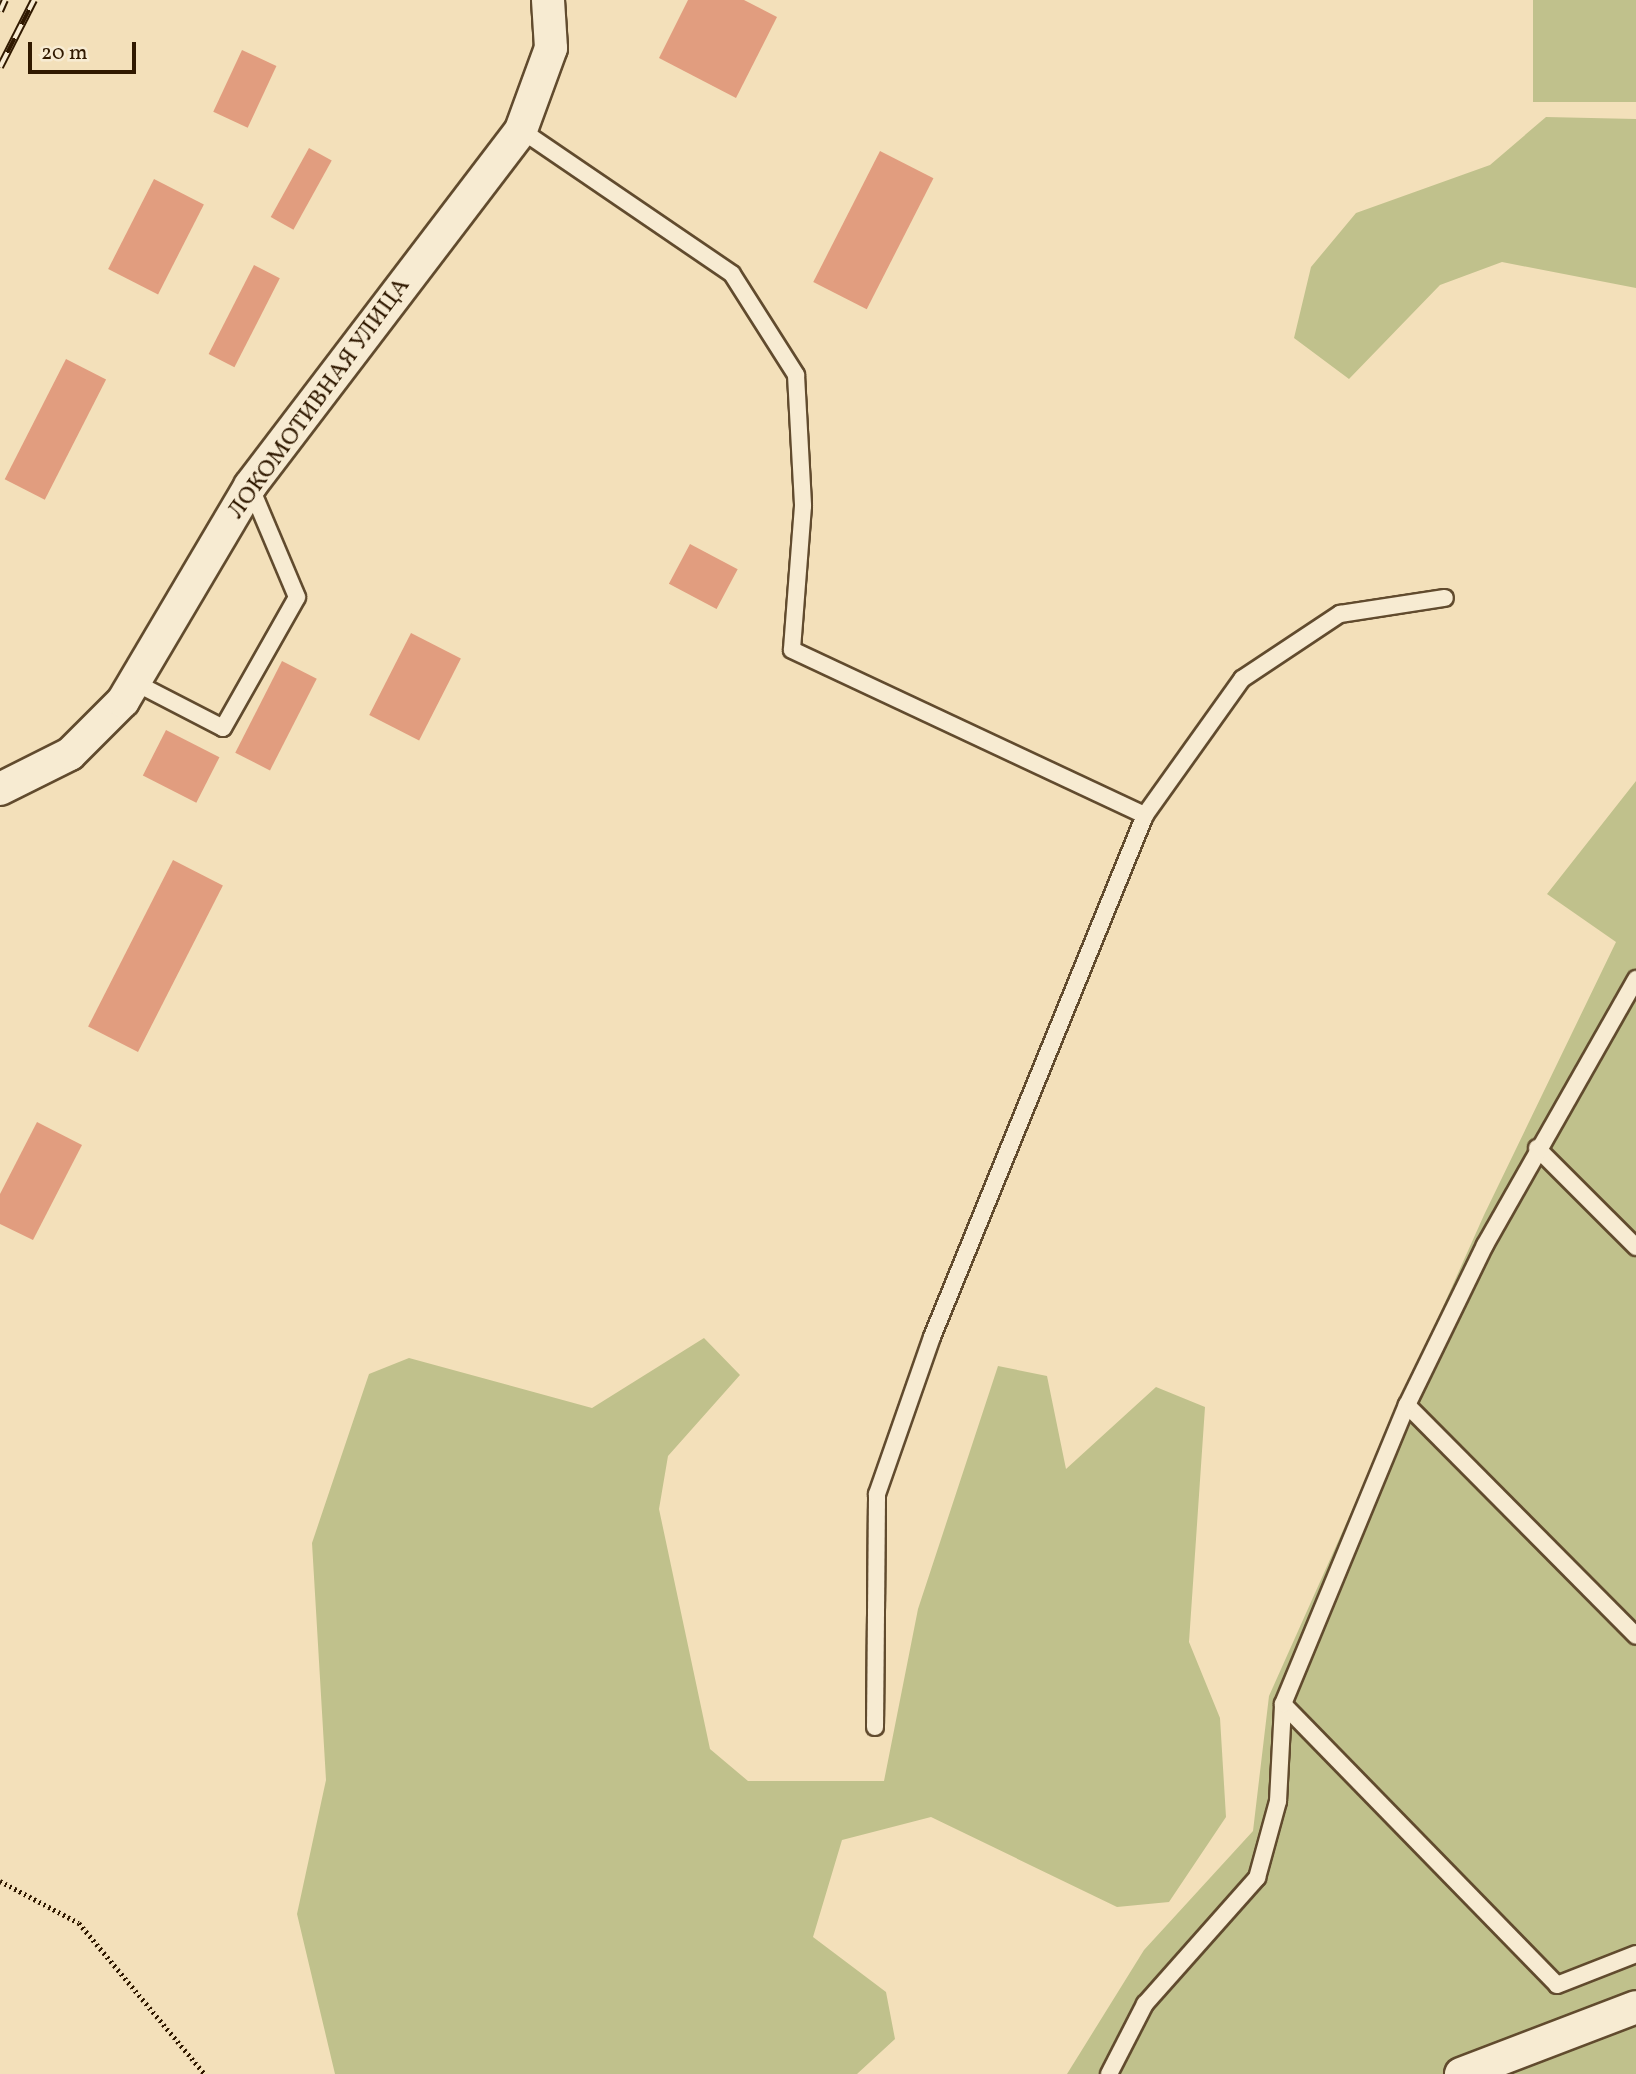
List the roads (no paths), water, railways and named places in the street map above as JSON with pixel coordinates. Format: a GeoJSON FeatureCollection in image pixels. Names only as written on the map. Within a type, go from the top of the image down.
{"type":"FeatureCollection","features":[{"type":"Feature","properties":{"kind":"street","name":"ЛОКОМОТИВНАЯ УЛИЦА"},"geometry":{"type":"LineString","coordinates":[[0,789],[69,754],[134,682],[250,486],[521,130],[551,48],[548,0]]}},
{"type":"Feature","properties":{"kind":"street"},"geometry":{"type":"LineString","coordinates":[[1461,2074],[1636,2007]]}},
{"type":"Feature","properties":{"kind":"lane"},"geometry":{"type":"LineString","coordinates":[[521,130],[732,274],[796,375],[803,506],[792,650],[1145,815]]}},
{"type":"Feature","properties":{"kind":"lane"},"geometry":{"type":"LineString","coordinates":[[134,682],[223,728],[297,597],[250,486]]}},
{"type":"Feature","properties":{"kind":"lane"},"geometry":{"type":"LineString","coordinates":[[875,1727],[877,1494],[932,1337],[1145,815],[1242,679],[1340,614],[1445,597]]}},
{"type":"Feature","properties":{"kind":"lane"},"geometry":{"type":"LineString","coordinates":[[1109,2074],[1145,2004],[1257,1878],[1278,1801],[1283,1704],[1407,1405],[1537,1149],[1636,979]]}},
{"type":"Feature","properties":{"kind":"lane"},"geometry":{"type":"LineString","coordinates":[[1537,1149],[1636,1247]]}},
{"type":"Feature","properties":{"kind":"lane"},"geometry":{"type":"LineString","coordinates":[[1407,1405],[1636,1636]]}},
{"type":"Feature","properties":{"kind":"lane"},"geometry":{"type":"LineString","coordinates":[[1283,1704],[1557,1985],[1636,1954]]}},
{"type":"Feature","properties":{"kind":"railway"},"geometry":{"type":"LineString","coordinates":[[0,11],[5,0]]}},
{"type":"Feature","properties":{"kind":"railway"},"geometry":{"type":"LineString","coordinates":[[0,67],[34,0]]}}]}
